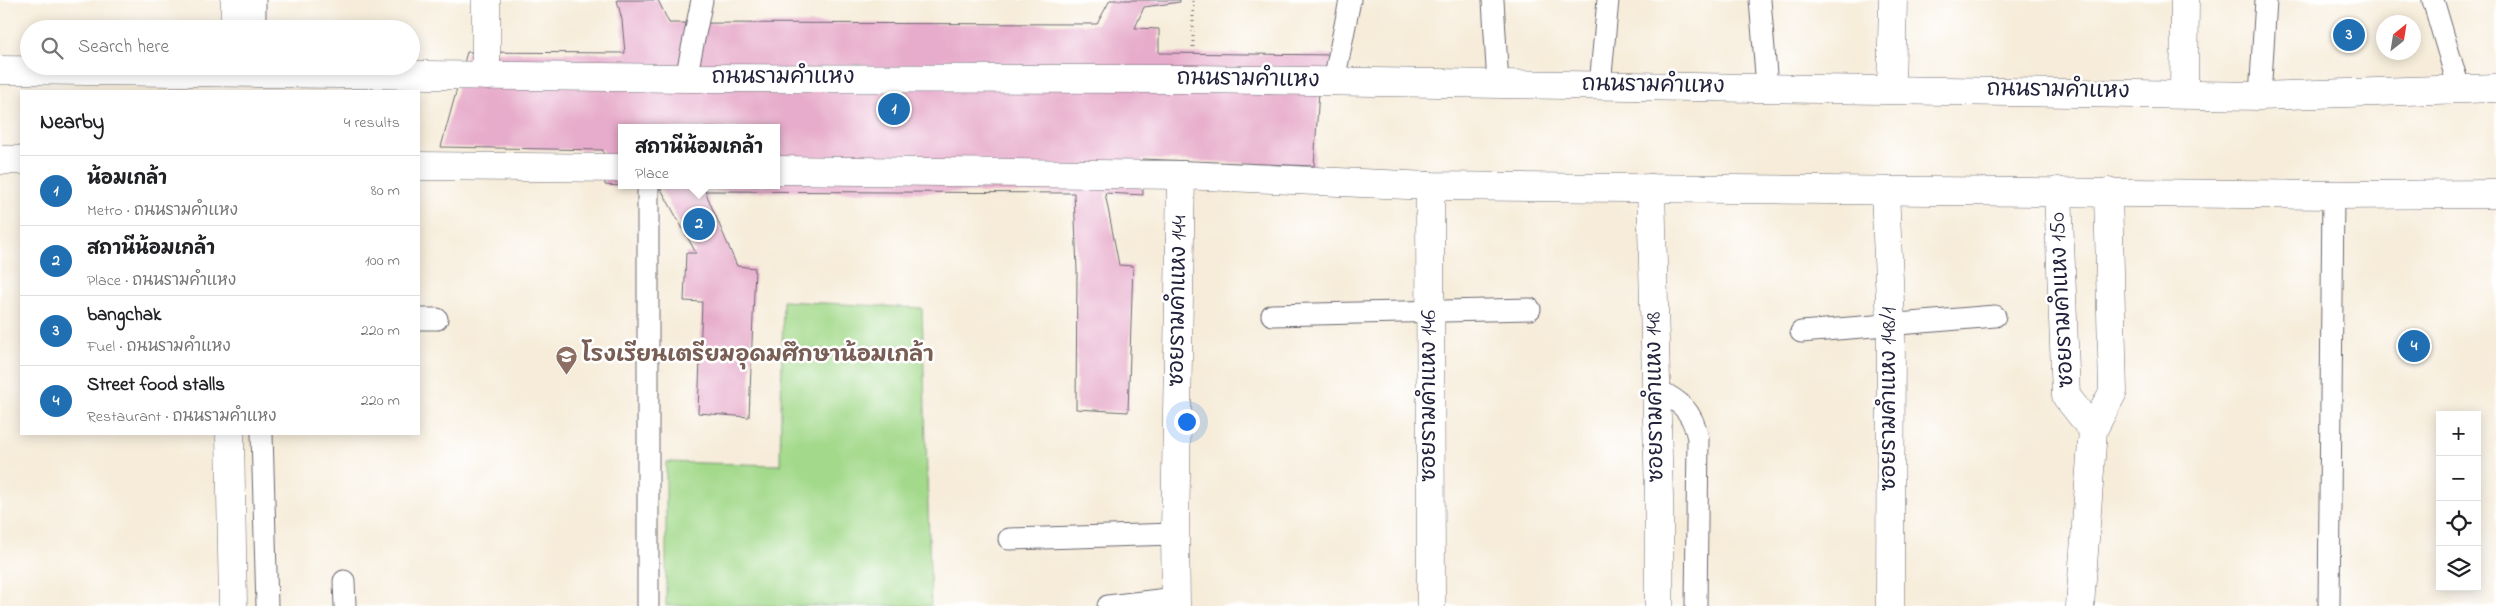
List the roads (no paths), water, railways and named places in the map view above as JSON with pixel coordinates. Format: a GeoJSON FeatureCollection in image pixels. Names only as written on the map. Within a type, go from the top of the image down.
{"type":"FeatureCollection","features":[{"type":"Feature","properties":{"kind":"main road"},"geometry":{"type":"LineString","coordinates":[[235,0],[236,20]]}},
{"type":"Feature","properties":{"kind":"main road"},"geometry":{"type":"LineString","coordinates":[[486,0],[486,76]]}},
{"type":"Feature","properties":{"kind":"main road"},"geometry":{"type":"LineString","coordinates":[[1891,88],[1893,0]]}},
{"type":"Feature","properties":{"kind":"main road"},"geometry":{"type":"LineString","coordinates":[[2184,94],[2185,0]]}},
{"type":"Feature","properties":{"kind":"main road","name":"ถนนรามคำแหง"},"geometry":{"type":"LineString","coordinates":[[0,70],[20,70]]}},
{"type":"Feature","properties":{"kind":"main road","name":"ถนนรามคำแหง"},"geometry":{"type":"LineString","coordinates":[[420,74],[686,78],[1193,79],[1498,85],[1891,88],[2260,96],[2496,88]]}},
{"type":"Feature","properties":{"kind":"main road"},"geometry":{"type":"LineString","coordinates":[[0,160],[20,160]]}},
{"type":"Feature","properties":{"kind":"main road"},"geometry":{"type":"LineString","coordinates":[[420,166],[618,168]]}},
{"type":"Feature","properties":{"kind":"main road"},"geometry":{"type":"LineString","coordinates":[[780,170],[1181,175],[1430,186],[1885,191],[2496,194]]}},
{"type":"Feature","properties":{"kind":"main road","name":"ซอยรามคำแหง 144"},"geometry":{"type":"LineString","coordinates":[[1176,602],[1175,534],[1181,175]]}},
{"type":"Feature","properties":{"kind":"main road","name":"ซอยรามคำแหง 146"},"geometry":{"type":"LineString","coordinates":[[1430,186],[1431,606]]}},
{"type":"Feature","properties":{"kind":"main road","name":"ซอยรามคำแหง 148"},"geometry":{"type":"LineString","coordinates":[[1652,188],[1659,606]]}},
{"type":"Feature","properties":{"kind":"main road","name":"ซอยรามคำแหง 148/1"},"geometry":{"type":"LineString","coordinates":[[1885,191],[1891,324],[1890,606]]}},
{"type":"Feature","properties":{"kind":"main road","name":"ซอยรามคำแหง 150"},"geometry":{"type":"LineString","coordinates":[[2058,191],[2066,396],[2093,430]]}},
{"type":"Feature","properties":{"kind":"main road","name":"ซอยรามคำแหง 150"},"geometry":{"type":"LineString","coordinates":[[2080,606],[2093,430],[2113,392],[2108,192]]}},
{"type":"Feature","properties":{"kind":"main road"},"geometry":{"type":"LineString","coordinates":[[230,435],[232,606]]}},
{"type":"Feature","properties":{"kind":"lane"},"geometry":{"type":"LineString","coordinates":[[254,20],[255,0]]}},
{"type":"Feature","properties":{"kind":"lane"},"geometry":{"type":"LineString","coordinates":[[686,78],[702,0]]}},
{"type":"Feature","properties":{"kind":"lane"},"geometry":{"type":"LineString","coordinates":[[1334,81],[1350,0]]}},
{"type":"Feature","properties":{"kind":"lane"},"geometry":{"type":"LineString","coordinates":[[1492,0],[1498,85]]}},
{"type":"Feature","properties":{"kind":"lane"},"geometry":{"type":"LineString","coordinates":[[1600,85],[1608,0]]}},
{"type":"Feature","properties":{"kind":"lane"},"geometry":{"type":"LineString","coordinates":[[1760,0],[1767,87]]}},
{"type":"Feature","properties":{"kind":"lane"},"geometry":{"type":"LineString","coordinates":[[2260,96],[2266,0]]}},
{"type":"Feature","properties":{"kind":"lane"},"geometry":{"type":"LineString","coordinates":[[2433,0],[2458,88]]}},
{"type":"Feature","properties":{"kind":"lane"},"geometry":{"type":"LineString","coordinates":[[648,189],[648,606]]}},
{"type":"Feature","properties":{"kind":"lane"},"geometry":{"type":"LineString","coordinates":[[2329,606],[2333,194]]}},
{"type":"Feature","properties":{"kind":"lane"},"geometry":{"type":"LineString","coordinates":[[1272,315],[1530,309]]}},
{"type":"Feature","properties":{"kind":"lane"},"geometry":{"type":"LineString","coordinates":[[1801,332],[1995,316]]}},
{"type":"Feature","properties":{"kind":"lane"},"geometry":{"type":"LineString","coordinates":[[1656,389],[1674,398],[1684,406],[1694,422],[1698,438],[1696,606]]}},
{"type":"Feature","properties":{"kind":"lane"},"geometry":{"type":"LineString","coordinates":[[262,435],[267,606]]}},
{"type":"Feature","properties":{"kind":"lane"},"geometry":{"type":"LineString","coordinates":[[1009,539],[1175,534]]}},
{"type":"Feature","properties":{"kind":"lane"},"geometry":{"type":"LineString","coordinates":[[344,581],[345,606]]}},
{"type":"Feature","properties":{"kind":"lane"},"geometry":{"type":"LineString","coordinates":[[1108,606],[1176,602]]}},
{"type":"Feature","properties":{"kind":"place","name":"bangchak"},"geometry":{"type":"Point","coordinates":[2349,35]}},
{"type":"Feature","properties":{"kind":"place","name":"น้อมเกล้า"},"geometry":{"type":"Point","coordinates":[894,109]}},
{"type":"Feature","properties":{"kind":"place","name":"สถานีน้อมเกล้า"},"geometry":{"type":"Point","coordinates":[699,224]}},
{"type":"Feature","properties":{"kind":"place","name":"Street food stalls"},"geometry":{"type":"Point","coordinates":[2414,346]}},
{"type":"Feature","properties":{"kind":"place","name":"โรงเรียนเตรียมอุดมศึกษาน้อมเกล้า"},"geometry":{"type":"Point","coordinates":[566,375]}}]}
